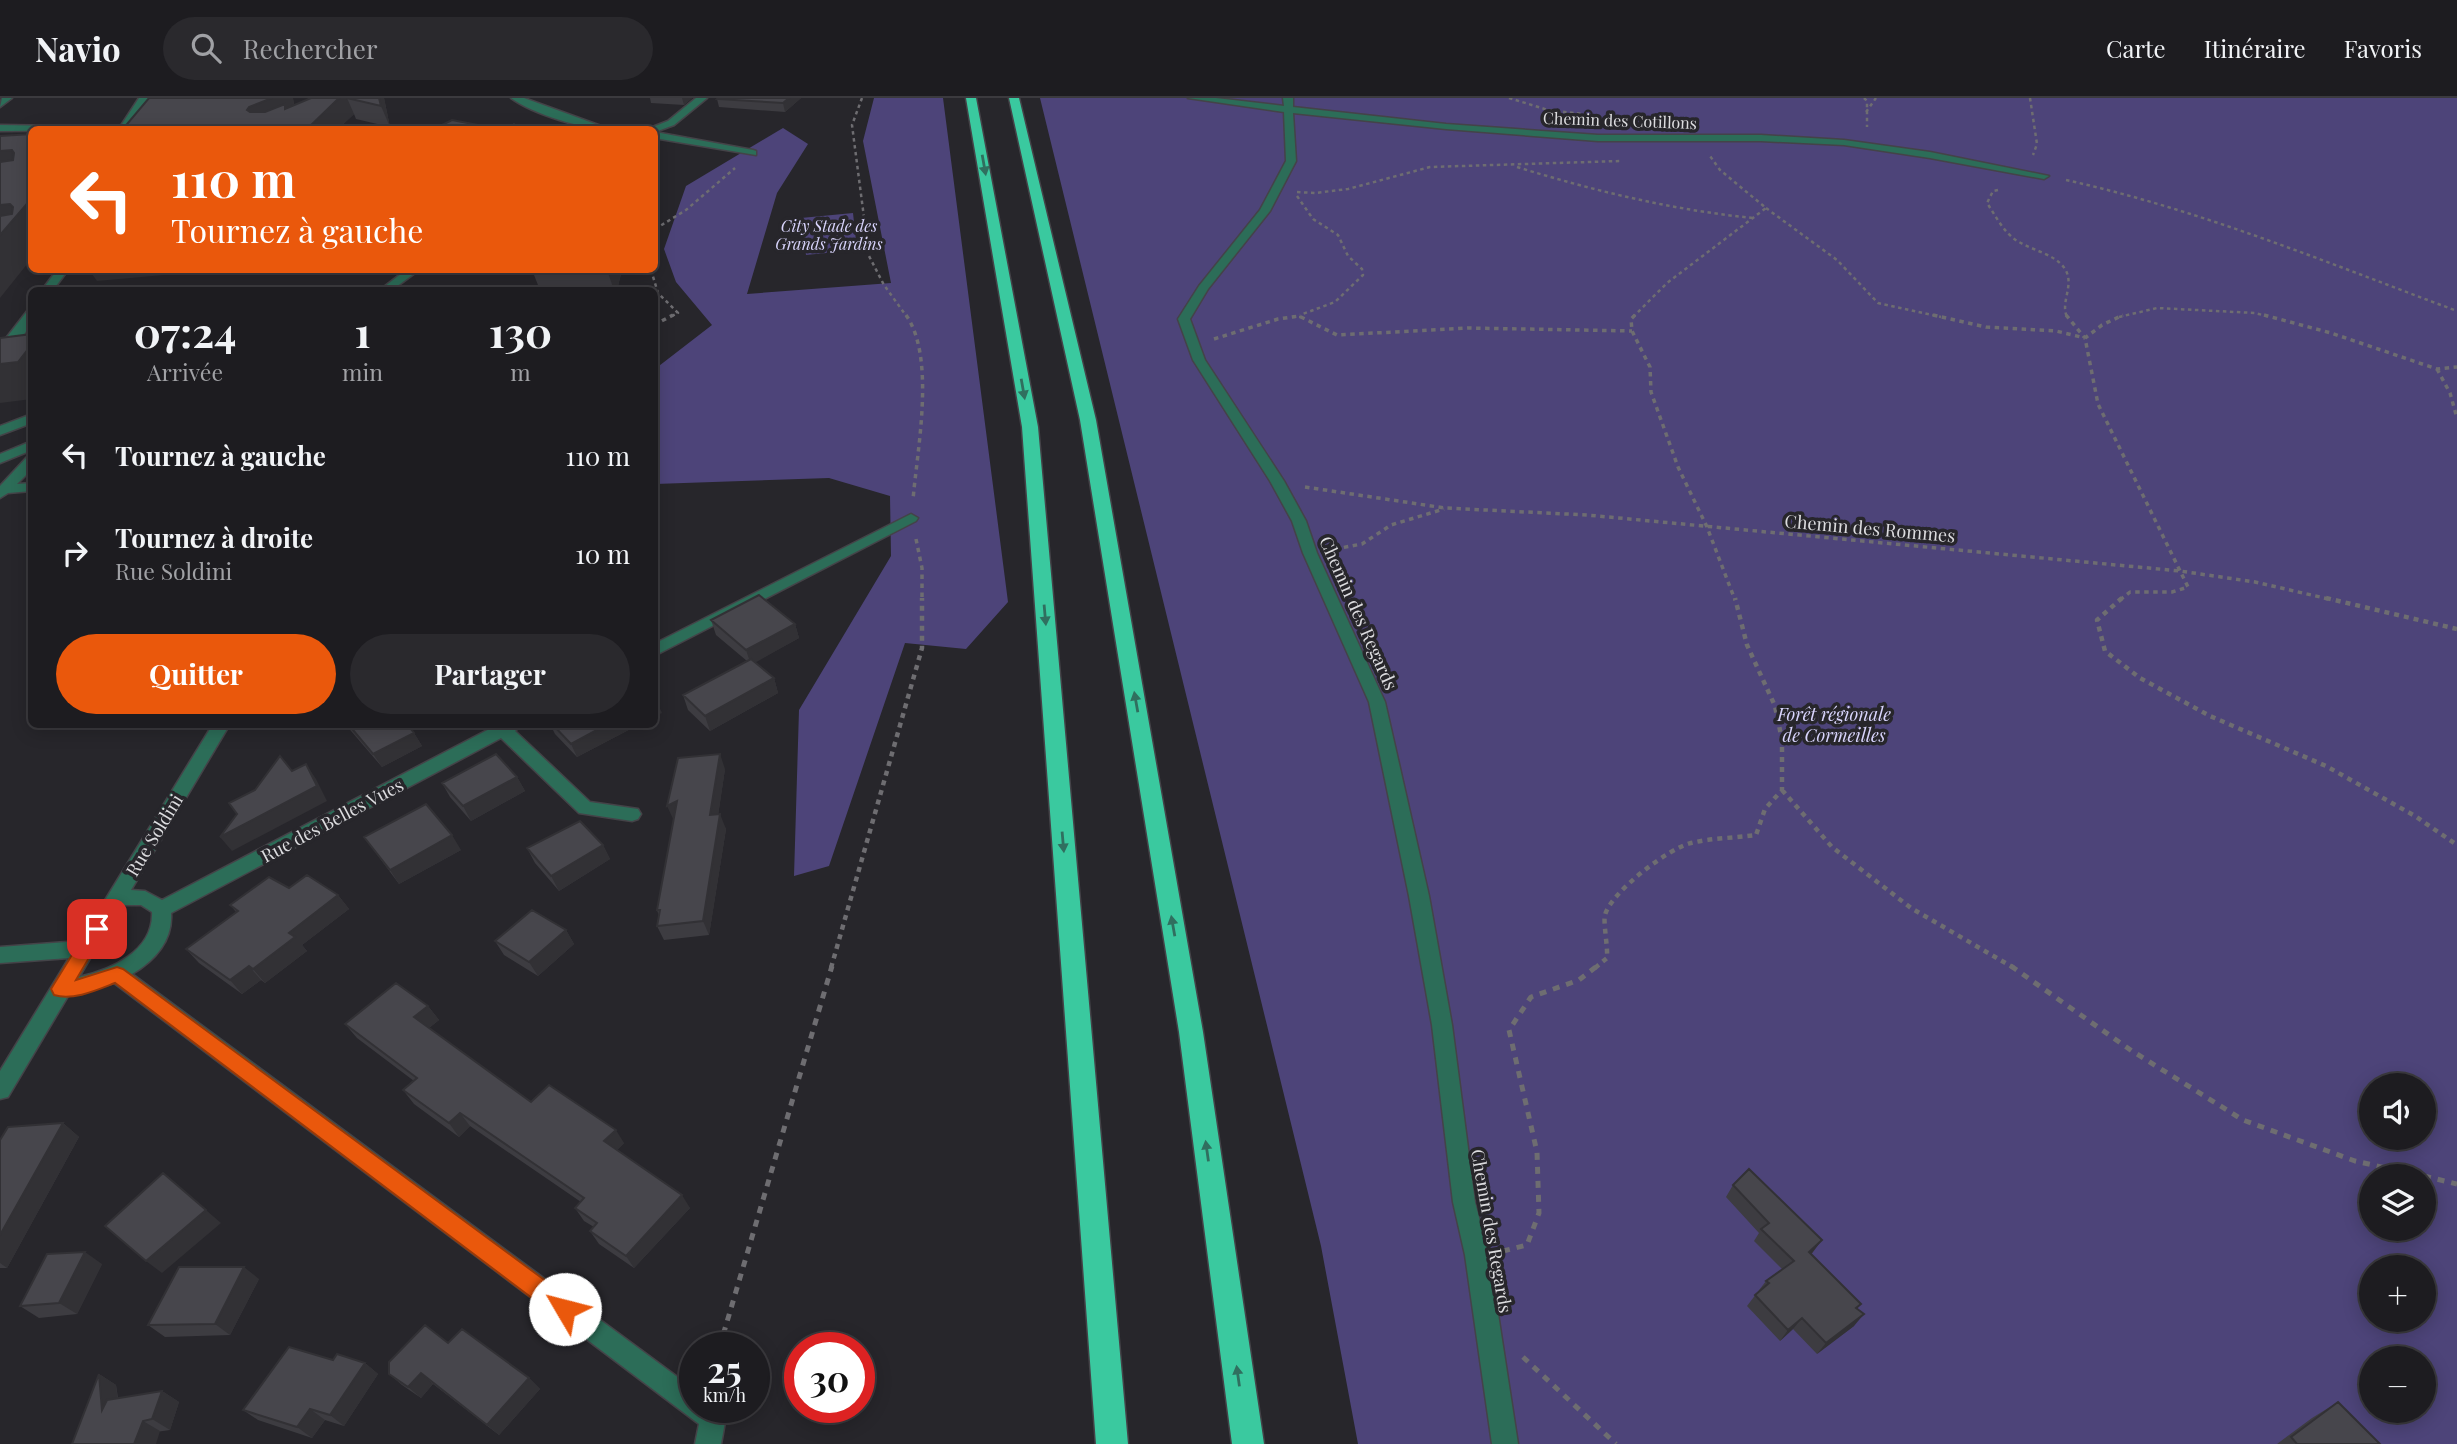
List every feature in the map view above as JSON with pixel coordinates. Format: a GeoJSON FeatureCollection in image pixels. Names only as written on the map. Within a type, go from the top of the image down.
{"type":"FeatureCollection","features":[{"type":"Feature","properties":{"kind":"highway"},"geometry":{"type":"LineString","coordinates":[[971,98],[1030,428],[1112,1444]]}},
{"type":"Feature","properties":{"kind":"highway"},"geometry":{"type":"LineString","coordinates":[[1014,98],[1088,420],[1191,1032],[1248,1444]]}},
{"type":"Feature","properties":{"kind":"street"},"geometry":{"type":"LineString","coordinates":[[0,104],[6,98]]}},
{"type":"Feature","properties":{"kind":"street"},"geometry":{"type":"LineString","coordinates":[[126,126],[144,98]]}},
{"type":"Feature","properties":{"kind":"street"},"geometry":{"type":"LineString","coordinates":[[516,98],[593,126]]}},
{"type":"Feature","properties":{"kind":"street"},"geometry":{"type":"LineString","coordinates":[[658,128],[671,123],[702,98]]}},
{"type":"Feature","properties":{"kind":"street","name":"Chemin des Cotillons"},"geometry":{"type":"LineString","coordinates":[[1193,98],[1288,104],[1419,124],[1599,138],[1811,140],[1878,146],[2040,175]]}},
{"type":"Feature","properties":{"kind":"street","name":"Chemin des Regards"},"geometry":{"type":"LineString","coordinates":[[1288,104],[1292,128],[1291,162],[1265,211],[1203,288],[1184,319],[1199,360],[1277,481],[1299,521],[1310,553],[1377,702],[1424,922],[1442,1025],[1464,1202],[1477,1255],[1505,1444]]}},
{"type":"Feature","properties":{"kind":"street"},"geometry":{"type":"LineString","coordinates":[[0,128],[28,128]]}},
{"type":"Feature","properties":{"kind":"street"},"geometry":{"type":"LineString","coordinates":[[658,136],[753,153]]}},
{"type":"Feature","properties":{"kind":"street"},"geometry":{"type":"LineString","coordinates":[[388,287],[409,273]]}},
{"type":"Feature","properties":{"kind":"street"},"geometry":{"type":"LineString","coordinates":[[0,351],[9,345],[28,319]]}},
{"type":"Feature","properties":{"kind":"street"},"geometry":{"type":"LineString","coordinates":[[0,431],[28,420]]}},
{"type":"Feature","properties":{"kind":"street"},"geometry":{"type":"LineString","coordinates":[[0,459],[28,447]]}},
{"type":"Feature","properties":{"kind":"street"},"geometry":{"type":"LineString","coordinates":[[1,491],[28,464]]}},
{"type":"Feature","properties":{"kind":"street"},"geometry":{"type":"LineString","coordinates":[[1,491],[28,488]]}},
{"type":"Feature","properties":{"kind":"street"},"geometry":{"type":"LineString","coordinates":[[658,649],[911,518]]}},
{"type":"Feature","properties":{"kind":"street","name":"Rue Soldini"},"geometry":{"type":"LineString","coordinates":[[0,1090],[220,728]]}},
{"type":"Feature","properties":{"kind":"street","name":"Rue des Belles Vues"},"geometry":{"type":"LineString","coordinates":[[161,909],[506,728]]}},
{"type":"Feature","properties":{"kind":"street","name":"Rue des Belles Vues"},"geometry":{"type":"LineString","coordinates":[[509,728],[585,808],[632,814]]}},
{"type":"Feature","properties":{"kind":"street"},"geometry":{"type":"LineString","coordinates":[[61,989],[88,986],[117,974],[146,953],[162,929],[161,909],[145,898],[117,897]]}},
{"type":"Feature","properties":{"kind":"street"},"geometry":{"type":"LineString","coordinates":[[0,955],[85,949]]}},
{"type":"Feature","properties":{"kind":"street"},"geometry":{"type":"LineString","coordinates":[[117,974],[679,1393]]}},
{"type":"Feature","properties":{"kind":"street"},"geometry":{"type":"LineString","coordinates":[[708,1444],[712,1423]]}},
{"type":"Feature","properties":{"kind":"path"},"geometry":{"type":"LineString","coordinates":[[724,1332],[863,861],[922,648],[922,568],[911,518],[924,377],[911,323],[884,285],[869,256],[852,125],[862,98]]}},
{"type":"Feature","properties":{"kind":"path"},"geometry":{"type":"LineString","coordinates":[[1864,98],[1867,101],[1865,122],[1878,146]]}},
{"type":"Feature","properties":{"kind":"path"},"geometry":{"type":"LineString","coordinates":[[1866,113],[1876,98]]}},
{"type":"Feature","properties":{"kind":"path"},"geometry":{"type":"LineString","coordinates":[[2015,170],[2032,159],[2038,144],[2031,98]]}},
{"type":"Feature","properties":{"kind":"path"},"geometry":{"type":"LineString","coordinates":[[1707,138],[1711,159],[1720,170],[1837,260],[1878,303],[1986,327],[2056,331],[2085,338],[2124,315],[2157,308],[2255,313],[2331,333],[2437,369],[2457,367]]}},
{"type":"Feature","properties":{"kind":"path"},"geometry":{"type":"LineString","coordinates":[[658,230],[686,210],[753,153]]}},
{"type":"Feature","properties":{"kind":"path"},"geometry":{"type":"LineString","coordinates":[[1193,343],[1299,316],[1335,302],[1363,275],[1362,269],[1348,256],[1338,235],[1313,219],[1293,191],[1311,194],[1344,191],[1409,170],[1430,167],[1628,161]]}},
{"type":"Feature","properties":{"kind":"path"},"geometry":{"type":"LineString","coordinates":[[1512,165],[1622,197],[1699,212],[1753,218]]}},
{"type":"Feature","properties":{"kind":"path"},"geometry":{"type":"LineString","coordinates":[[2457,311],[2207,218],[2092,184],[2040,175],[1993,191],[1987,203],[2014,239],[2062,264],[2069,277],[2068,296],[2063,309],[2067,318],[2085,338],[2098,404],[2188,587],[2172,592],[2130,592],[2097,620],[2105,651],[2140,678],[2210,716],[2326,766],[2415,816],[2457,845]]}},
{"type":"Feature","properties":{"kind":"path"},"geometry":{"type":"LineString","coordinates":[[1766,208],[1667,283],[1631,319],[1632,331],[1650,368],[1651,392],[1678,467],[1707,527],[1734,595],[1747,645],[1774,706],[1782,740],[1782,790],[1832,847],[1911,908],[2011,966],[2132,1051],[2243,1120],[2369,1164]]}},
{"type":"Feature","properties":{"kind":"path"},"geometry":{"type":"LineString","coordinates":[[658,293],[678,313],[658,323]]}},
{"type":"Feature","properties":{"kind":"path"},"geometry":{"type":"LineString","coordinates":[[1299,316],[1337,335],[1469,328],[1632,331]]}},
{"type":"Feature","properties":{"kind":"path"},"geometry":{"type":"LineString","coordinates":[[2437,369],[2450,393],[2457,418]]}},
{"type":"Feature","properties":{"kind":"path","name":"Chemin des Rommes"},"geometry":{"type":"LineString","coordinates":[[1277,481],[1444,508],[1587,515],[2180,570],[2255,582],[2457,629]]}},
{"type":"Feature","properties":{"kind":"path"},"geometry":{"type":"LineString","coordinates":[[1310,553],[1362,544],[1391,526],[1444,508]]}},
{"type":"Feature","properties":{"kind":"path"},"geometry":{"type":"LineString","coordinates":[[1477,1255],[1527,1245],[1539,1213],[1536,1152],[1509,1030],[1531,997],[1579,980],[1607,958],[1608,939],[1604,916],[1615,897],[1652,865],[1689,842],[1756,835],[1765,809],[1782,790]]}},
{"type":"Feature","properties":{"kind":"path"},"geometry":{"type":"LineString","coordinates":[[2436,1179],[2457,1184]]}},
{"type":"Feature","properties":{"kind":"path"},"geometry":{"type":"LineString","coordinates":[[1489,1326],[1616,1444]]}},
{"type":"Feature","properties":{"kind":"green space"},"geometry":{"type":"Polygon","coordinates":[[[874,98],[943,98],[1008,602],[966,649],[905,643],[829,866],[794,876],[799,710],[891,556],[890,496],[829,478],[658,484],[658,367],[712,325],[676,282],[664,249],[686,186],[783,128],[808,144],[777,193],[747,294],[891,283],[863,141],[874,98]]]}},
{"type":"Feature","properties":{"kind":"green space","name":"Forêt régionale de Cormeilles"},"geometry":{"type":"Polygon","coordinates":[[[1040,98],[2457,98],[2457,1444],[1358,1444],[1321,1246],[1040,98]]]}},
{"type":"Feature","properties":{"kind":"green space","name":"City Stade des Grands Jardins"},"geometry":{"type":"Polygon","coordinates":[[[853,213],[857,250],[806,255],[801,218],[853,213]]]}},
{"type":"Feature","properties":{"kind":"building"},"geometry":{"type":"Polygon","coordinates":[[[149,98],[272,98],[247,110],[265,112],[285,104],[285,109],[311,98],[339,98],[310,126],[125,126],[149,98]]]}},
{"type":"Feature","properties":{"kind":"building"},"geometry":{"type":"Polygon","coordinates":[[[347,98],[379,98],[381,106],[347,98]]]}},
{"type":"Feature","properties":{"kind":"building"},"geometry":{"type":"Polygon","coordinates":[[[718,98],[789,98],[783,103],[718,98]]]}},
{"type":"Feature","properties":{"kind":"building"},"geometry":{"type":"Polygon","coordinates":[[[452,120],[483,126],[440,126],[452,120]]]}},
{"type":"Feature","properties":{"kind":"building"},"geometry":{"type":"Polygon","coordinates":[[[28,134],[28,203],[0,235],[0,216],[12,214],[13,207],[10,204],[0,205],[0,162],[13,160],[14,153],[12,150],[0,151],[0,136],[28,134]]]}},
{"type":"Feature","properties":{"kind":"building"},"geometry":{"type":"Polygon","coordinates":[[[28,334],[28,349],[18,362],[0,364],[0,338],[28,334]]]}},
{"type":"Feature","properties":{"kind":"building"},"geometry":{"type":"Polygon","coordinates":[[[759,595],[795,624],[746,650],[711,620],[759,595]]]}},
{"type":"Feature","properties":{"kind":"building"},"geometry":{"type":"Polygon","coordinates":[[[751,659],[774,678],[705,716],[683,695],[751,659]]]}},
{"type":"Feature","properties":{"kind":"building"},"geometry":{"type":"Polygon","coordinates":[[[351,728],[410,728],[414,733],[373,754],[351,728]]]}},
{"type":"Feature","properties":{"kind":"building"},"geometry":{"type":"Polygon","coordinates":[[[556,728],[601,728],[571,744],[556,728]]]}},
{"type":"Feature","properties":{"kind":"building"},"geometry":{"type":"Polygon","coordinates":[[[496,754],[517,777],[463,806],[442,783],[496,754]]]}},
{"type":"Feature","properties":{"kind":"building"},"geometry":{"type":"Polygon","coordinates":[[[720,754],[710,815],[720,814],[703,921],[657,926],[660,910],[657,910],[677,801],[667,806],[678,758],[720,754]]]}},
{"type":"Feature","properties":{"kind":"building"},"geometry":{"type":"Polygon","coordinates":[[[280,756],[292,771],[306,764],[317,786],[220,837],[237,814],[229,803],[255,790],[280,756]]]}},
{"type":"Feature","properties":{"kind":"building"},"geometry":{"type":"Polygon","coordinates":[[[426,804],[452,835],[390,870],[364,837],[426,804]]]}},
{"type":"Feature","properties":{"kind":"building"},"geometry":{"type":"Polygon","coordinates":[[[580,821],[603,845],[551,876],[527,848],[580,821]]]}},
{"type":"Feature","properties":{"kind":"building"},"geometry":{"type":"Polygon","coordinates":[[[307,875],[338,895],[289,933],[295,937],[253,969],[249,966],[230,980],[186,949],[238,911],[230,905],[269,877],[289,888],[307,875]]]}},
{"type":"Feature","properties":{"kind":"building"},"geometry":{"type":"Polygon","coordinates":[[[532,910],[566,930],[529,962],[495,941],[532,910]]]}},
{"type":"Feature","properties":{"kind":"building"},"geometry":{"type":"Polygon","coordinates":[[[396,983],[428,1006],[414,1017],[531,1102],[549,1085],[616,1130],[604,1141],[682,1195],[626,1256],[590,1231],[597,1223],[575,1208],[584,1198],[460,1113],[449,1123],[403,1090],[417,1078],[345,1024],[396,983]]]}},
{"type":"Feature","properties":{"kind":"building"},"geometry":{"type":"Polygon","coordinates":[[[63,1123],[0,1235],[0,1140],[8,1127],[63,1123]]]}},
{"type":"Feature","properties":{"kind":"building"},"geometry":{"type":"Polygon","coordinates":[[[1749,1169],[1822,1240],[1809,1252],[1861,1304],[1856,1308],[1864,1314],[1826,1343],[1802,1318],[1788,1330],[1755,1295],[1769,1283],[1766,1281],[1794,1261],[1761,1229],[1769,1223],[1733,1185],[1749,1169]]]}},
{"type":"Feature","properties":{"kind":"building"},"geometry":{"type":"Polygon","coordinates":[[[163,1173],[206,1210],[146,1261],[105,1226],[163,1173]]]}},
{"type":"Feature","properties":{"kind":"building"},"geometry":{"type":"Polygon","coordinates":[[[85,1252],[59,1303],[20,1306],[47,1254],[85,1252]]]}},
{"type":"Feature","properties":{"kind":"building"},"geometry":{"type":"Polygon","coordinates":[[[179,1267],[244,1267],[215,1324],[148,1325],[179,1267]]]}},
{"type":"Feature","properties":{"kind":"building"},"geometry":{"type":"Polygon","coordinates":[[[425,1325],[448,1343],[462,1329],[529,1378],[487,1425],[421,1373],[408,1387],[389,1374],[389,1362],[425,1325]]]}},
{"type":"Feature","properties":{"kind":"building"},"geometry":{"type":"Polygon","coordinates":[[[289,1347],[333,1360],[337,1354],[365,1363],[330,1415],[310,1409],[297,1427],[243,1410],[289,1347]]]}},
{"type":"Feature","properties":{"kind":"building"},"geometry":{"type":"Polygon","coordinates":[[[99,1374],[102,1410],[107,1400],[162,1391],[152,1419],[143,1421],[134,1444],[72,1444],[99,1374]]]}},
{"type":"Feature","properties":{"kind":"building"},"geometry":{"type":"Polygon","coordinates":[[[2338,1402],[2380,1444],[2297,1444],[2291,1437],[2338,1402]]]}},
{"type":"Feature","properties":{"kind":"route"},"geometry":{"type":"LineString","coordinates":[[97,929],[61,989],[88,986],[117,974],[565,1309]]}}]}
